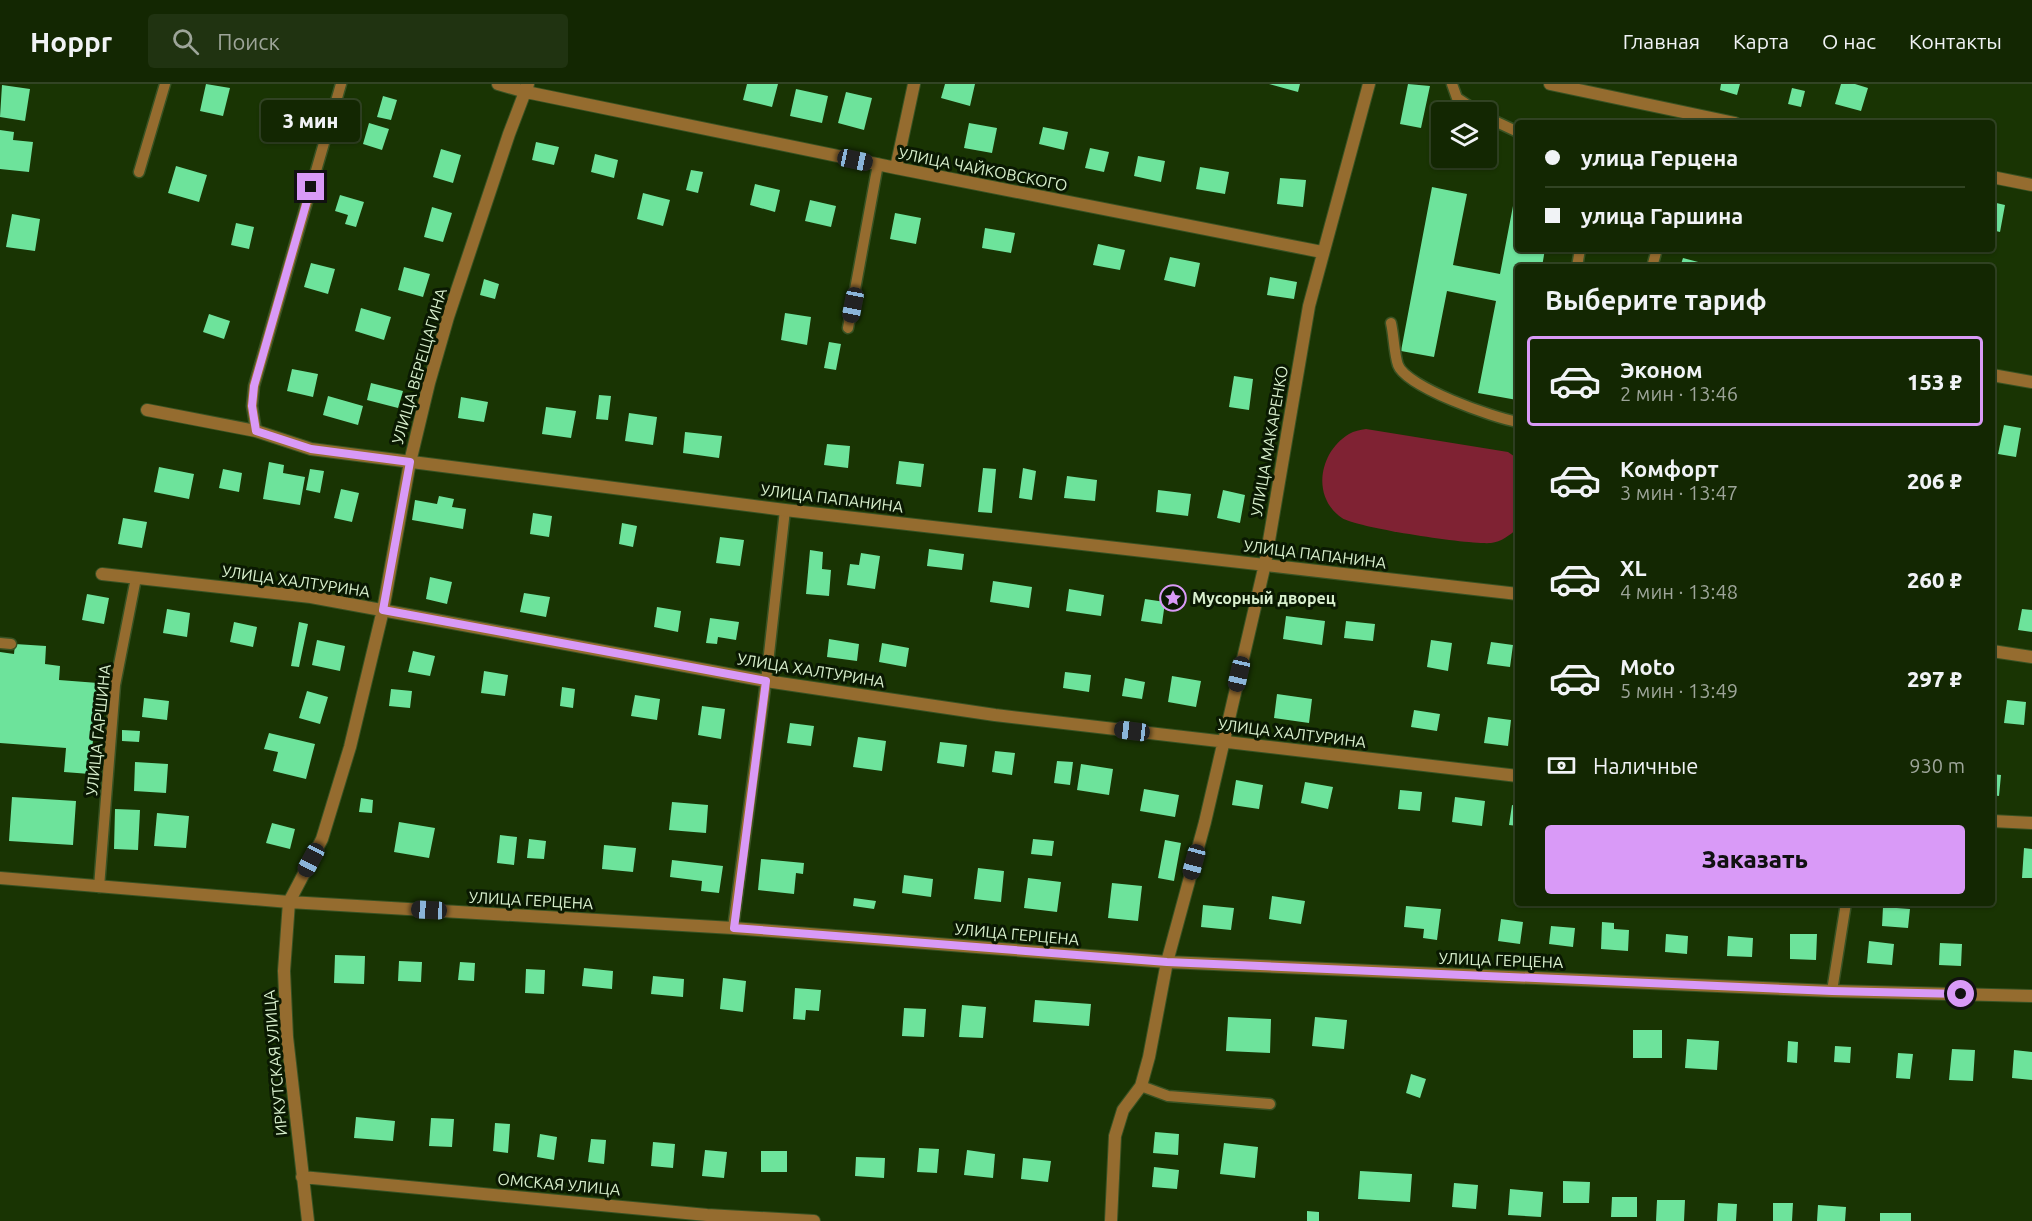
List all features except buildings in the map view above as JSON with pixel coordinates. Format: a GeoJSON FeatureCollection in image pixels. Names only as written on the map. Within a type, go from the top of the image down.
{"type":"FeatureCollection","features":[{"type":"Feature","properties":{"kind":"street","name":"УЛИЦА ЧАЙКОВСКОГО"},"geometry":{"type":"LineString","coordinates":[[498,84],[527,88],[896,168],[1322,252]]}},
{"type":"Feature","properties":{"kind":"street"},"geometry":{"type":"LineString","coordinates":[[896,168],[914,84]]}},
{"type":"Feature","properties":{"kind":"street","name":"УЛИЦА МАКАРЕНКО"},"geometry":{"type":"LineString","coordinates":[[1111,1221],[1115,1136],[1123,1110],[1141,1086],[1149,1058],[1167,962],[1205,822],[1265,564],[1309,306],[1369,84]]}},
{"type":"Feature","properties":{"kind":"street"},"geometry":{"type":"LineString","coordinates":[[1550,84],[1689,118],[1707,120]]}},
{"type":"Feature","properties":{"kind":"street","name":"УЛИЦА ВЕРЕЩАГИНА"},"geometry":{"type":"LineString","coordinates":[[289,902],[322,839],[350,747],[383,610],[410,462],[448,317],[509,134],[527,88]]}},
{"type":"Feature","properties":{"kind":"street"},"geometry":{"type":"LineString","coordinates":[[1995,178],[2032,185]]}},
{"type":"Feature","properties":{"kind":"street"},"geometry":{"type":"LineString","coordinates":[[1995,376],[2032,382]]}},
{"type":"Feature","properties":{"kind":"street","name":"УЛИЦА ПАПАНИНА"},"geometry":{"type":"LineString","coordinates":[[147,410],[256,431],[311,449],[785,510],[1515,594]]}},
{"type":"Feature","properties":{"kind":"street","name":"УЛИЦА ХАЛТУРИНА"},"geometry":{"type":"LineString","coordinates":[[102,574],[311,597],[766,681],[995,715],[1515,776]]}},
{"type":"Feature","properties":{"kind":"street"},"geometry":{"type":"LineString","coordinates":[[1995,651],[2032,657]]}},
{"type":"Feature","properties":{"kind":"street"},"geometry":{"type":"LineString","coordinates":[[1995,821],[2032,823]]}},
{"type":"Feature","properties":{"kind":"street","name":"УЛИЦА ГЕРЦЕНА"},"geometry":{"type":"LineString","coordinates":[[0,878],[289,902],[734,928],[1167,962],[1832,991],[2032,996]]}},
{"type":"Feature","properties":{"kind":"street","name":"ИРКУТСКАЯ УЛИЦА"},"geometry":{"type":"LineString","coordinates":[[289,902],[284,971],[287,1037],[308,1221]]}},
{"type":"Feature","properties":{"kind":"street","name":"ОМСКАЯ УЛИЦА"},"geometry":{"type":"LineString","coordinates":[[302,1177],[707,1215],[814,1221]]}},
{"type":"Feature","properties":{"kind":"lane"},"geometry":{"type":"LineString","coordinates":[[139,172],[165,84]]}},
{"type":"Feature","properties":{"kind":"lane"},"geometry":{"type":"LineString","coordinates":[[256,431],[252,406],[254,386],[341,84]]}},
{"type":"Feature","properties":{"kind":"lane"},"geometry":{"type":"LineString","coordinates":[[1452,84],[1457,98],[1463,102]]}},
{"type":"Feature","properties":{"kind":"lane"},"geometry":{"type":"LineString","coordinates":[[1497,122],[1515,131]]}},
{"type":"Feature","properties":{"kind":"lane"},"geometry":{"type":"LineString","coordinates":[[848,328],[878,164]]}},
{"type":"Feature","properties":{"kind":"lane"},"geometry":{"type":"LineString","coordinates":[[1391,323],[1398,366],[1407,378],[1462,404],[1515,422]]}},
{"type":"Feature","properties":{"kind":"lane"},"geometry":{"type":"LineString","coordinates":[[734,928],[766,681],[785,510]]}},
{"type":"Feature","properties":{"kind":"lane","name":"УЛИЦА ГАРШИНА"},"geometry":{"type":"LineString","coordinates":[[99,887],[116,685],[136,578]]}},
{"type":"Feature","properties":{"kind":"lane"},"geometry":{"type":"LineString","coordinates":[[1832,991],[1846,906]]}},
{"type":"Feature","properties":{"kind":"lane"},"geometry":{"type":"LineString","coordinates":[[1141,1086],[1168,1095],[1270,1104]]}},
{"type":"Feature","properties":{"kind":"shaded area"},"geometry":{"type":"Polygon","coordinates":[[[1366,429],[1508,452],[1515,457],[1515,531],[1498,541],[1479,543],[1390,531],[1342,518],[1332,509],[1326,499],[1323,487],[1325,463],[1339,442],[1357,431],[1366,429]]]}},
{"type":"Feature","properties":{"kind":"place","name":"Мусорный дворец"},"geometry":{"type":"Point","coordinates":[1173,598]}},
{"type":"Feature","properties":{"kind":"route"},"geometry":{"type":"LineString","coordinates":[[311,187],[254,386],[252,406],[256,431],[311,449],[410,462],[383,610],[766,681],[734,928],[1167,962],[1832,991],[1961,994]]}}]}
